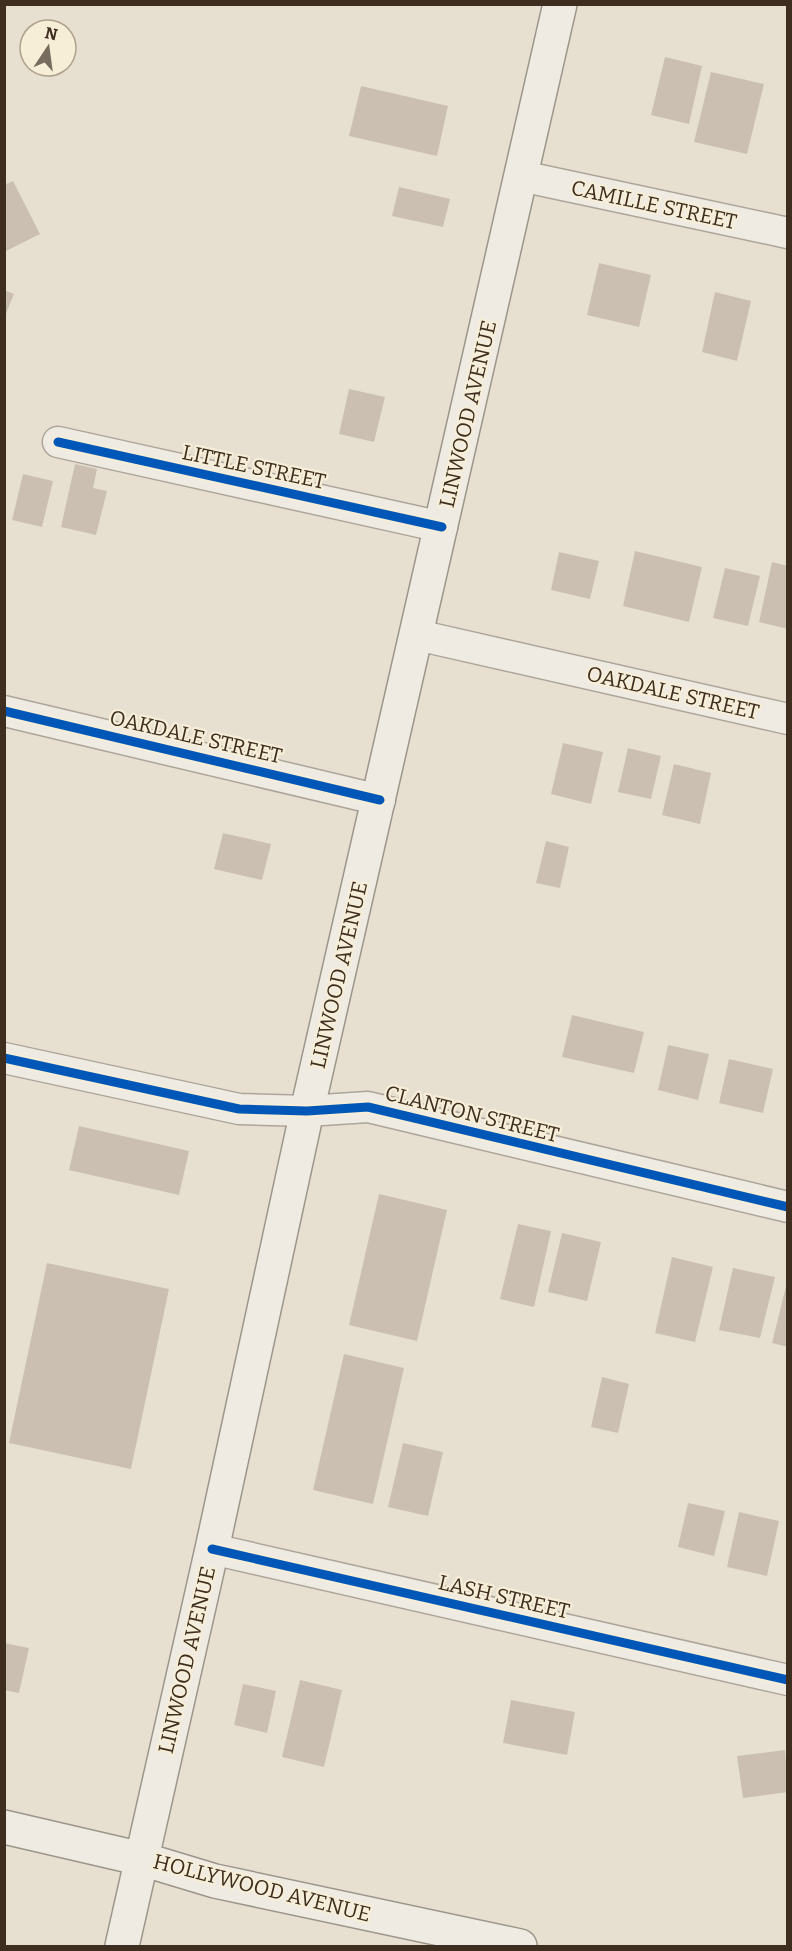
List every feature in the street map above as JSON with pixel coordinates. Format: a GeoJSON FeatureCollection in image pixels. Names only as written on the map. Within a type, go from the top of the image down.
{"type":"FeatureCollection","features":[{"type":"Feature","properties":{"kind":"main road","name":"LINWOOD AVENUE"},"geometry":{"type":"LineString","coordinates":[[122,1947],[212,1549],[307,1111],[380,800],[560,4]]}},
{"type":"Feature","properties":{"kind":"main road","name":"HOLLYWOOD AVENUE"},"geometry":{"type":"LineString","coordinates":[[4,1827],[142,1859],[215,1881],[520,1947]]}},
{"type":"Feature","properties":{"kind":"street","name":"CAMILLE STREET"},"geometry":{"type":"LineString","coordinates":[[521,177],[788,233]]}},
{"type":"Feature","properties":{"kind":"street","name":"LITTLE STREET"},"geometry":{"type":"LineString","coordinates":[[58,442],[442,527]]}},
{"type":"Feature","properties":{"kind":"street","name":"OAKDALE STREET"},"geometry":{"type":"LineString","coordinates":[[417,635],[788,719]]}},
{"type":"Feature","properties":{"kind":"street","name":"OAKDALE STREET"},"geometry":{"type":"LineString","coordinates":[[4,711],[380,800]]}},
{"type":"Feature","properties":{"kind":"street","name":"CLANTON STREET"},"geometry":{"type":"LineString","coordinates":[[4,1058],[239,1109],[307,1111],[368,1107],[788,1207]]}},
{"type":"Feature","properties":{"kind":"street","name":"LASH STREET"},"geometry":{"type":"LineString","coordinates":[[212,1549],[788,1680]]}},
{"type":"Feature","properties":{"kind":"building"},"geometry":{"type":"Polygon","coordinates":[[[665,57],[702,66],[689,124],[651,115],[665,57]]]}},
{"type":"Feature","properties":{"kind":"building"},"geometry":{"type":"Polygon","coordinates":[[[711,72],[764,84],[747,154],[694,142],[711,72]]]}},
{"type":"Feature","properties":{"kind":"building"},"geometry":{"type":"Polygon","coordinates":[[[361,86],[448,106],[437,156],[349,136],[361,86]]]}},
{"type":"Feature","properties":{"kind":"building"},"geometry":{"type":"Polygon","coordinates":[[[13,181],[40,234],[4,252],[4,185],[13,181]]]}},
{"type":"Feature","properties":{"kind":"building"},"geometry":{"type":"Polygon","coordinates":[[[399,187],[450,199],[443,227],[392,216],[399,187]]]}},
{"type":"Feature","properties":{"kind":"building"},"geometry":{"type":"Polygon","coordinates":[[[599,263],[651,275],[639,327],[587,315],[599,263]]]}},
{"type":"Feature","properties":{"kind":"building"},"geometry":{"type":"Polygon","coordinates":[[[4,290],[14,294],[5,316],[4,316],[4,290]]]}},
{"type":"Feature","properties":{"kind":"building"},"geometry":{"type":"Polygon","coordinates":[[[715,292],[751,301],[737,361],[702,352],[715,292]]]}},
{"type":"Feature","properties":{"kind":"building"},"geometry":{"type":"Polygon","coordinates":[[[349,389],[385,397],[374,442],[339,434],[349,389]]]}},
{"type":"Feature","properties":{"kind":"building"},"geometry":{"type":"Polygon","coordinates":[[[75,464],[97,469],[93,488],[107,491],[96,535],[61,527],[75,464]]]}},
{"type":"Feature","properties":{"kind":"building"},"geometry":{"type":"Polygon","coordinates":[[[23,474],[53,481],[42,527],[12,520],[23,474]]]}},
{"type":"Feature","properties":{"kind":"building"},"geometry":{"type":"Polygon","coordinates":[[[635,551],[702,567],[689,622],[623,606],[635,551]]]}},
{"type":"Feature","properties":{"kind":"building"},"geometry":{"type":"Polygon","coordinates":[[[559,552],[599,561],[590,599],[551,590],[559,552]]]}},
{"type":"Feature","properties":{"kind":"building"},"geometry":{"type":"Polygon","coordinates":[[[772,562],[788,566],[788,629],[759,622],[772,562]]]}},
{"type":"Feature","properties":{"kind":"building"},"geometry":{"type":"Polygon","coordinates":[[[725,568],[760,576],[748,626],[713,618],[725,568]]]}},
{"type":"Feature","properties":{"kind":"building"},"geometry":{"type":"Polygon","coordinates":[[[563,743],[603,752],[591,804],[551,794],[563,743]]]}},
{"type":"Feature","properties":{"kind":"building"},"geometry":{"type":"Polygon","coordinates":[[[628,748],[661,756],[651,799],[618,792],[628,748]]]}},
{"type":"Feature","properties":{"kind":"building"},"geometry":{"type":"Polygon","coordinates":[[[674,764],[711,773],[700,824],[662,815],[674,764]]]}},
{"type":"Feature","properties":{"kind":"building"},"geometry":{"type":"Polygon","coordinates":[[[223,833],[271,844],[262,880],[214,869],[223,833]]]}},
{"type":"Feature","properties":{"kind":"building"},"geometry":{"type":"Polygon","coordinates":[[[546,841],[569,847],[560,888],[536,883],[546,841]]]}},
{"type":"Feature","properties":{"kind":"building"},"geometry":{"type":"Polygon","coordinates":[[[572,1015],[644,1032],[634,1073],[562,1057],[572,1015]]]}},
{"type":"Feature","properties":{"kind":"building"},"geometry":{"type":"Polygon","coordinates":[[[668,1045],[709,1054],[698,1100],[658,1090],[668,1045]]]}},
{"type":"Feature","properties":{"kind":"building"},"geometry":{"type":"Polygon","coordinates":[[[729,1059],[773,1069],[763,1113],[719,1103],[729,1059]]]}},
{"type":"Feature","properties":{"kind":"building"},"geometry":{"type":"Polygon","coordinates":[[[79,1126],[189,1151],[179,1195],[69,1170],[79,1126]]]}},
{"type":"Feature","properties":{"kind":"building"},"geometry":{"type":"Polygon","coordinates":[[[379,1194],[447,1210],[417,1341],[349,1325],[379,1194]]]}},
{"type":"Feature","properties":{"kind":"building"},"geometry":{"type":"Polygon","coordinates":[[[518,1224],[551,1231],[534,1307],[500,1299],[518,1224]]]}},
{"type":"Feature","properties":{"kind":"building"},"geometry":{"type":"Polygon","coordinates":[[[562,1233],[601,1242],[587,1301],[548,1292],[562,1233]]]}},
{"type":"Feature","properties":{"kind":"building"},"geometry":{"type":"Polygon","coordinates":[[[672,1257],[713,1267],[695,1342],[655,1333],[672,1257]]]}},
{"type":"Feature","properties":{"kind":"building"},"geometry":{"type":"Polygon","coordinates":[[[47,1263],[169,1289],[131,1469],[9,1443],[47,1263]]]}},
{"type":"Feature","properties":{"kind":"building"},"geometry":{"type":"Polygon","coordinates":[[[733,1268],[775,1277],[760,1338],[719,1330],[733,1268]]]}},
{"type":"Feature","properties":{"kind":"building"},"geometry":{"type":"Polygon","coordinates":[[[788,1282],[788,1347],[772,1343],[788,1282]]]}},
{"type":"Feature","properties":{"kind":"building"},"geometry":{"type":"Polygon","coordinates":[[[344,1354],[404,1368],[373,1504],[313,1490],[344,1354]]]}},
{"type":"Feature","properties":{"kind":"building"},"geometry":{"type":"Polygon","coordinates":[[[602,1377],[629,1384],[618,1433],[591,1427],[602,1377]]]}},
{"type":"Feature","properties":{"kind":"building"},"geometry":{"type":"Polygon","coordinates":[[[403,1443],[443,1452],[428,1516],[388,1507],[403,1443]]]}},
{"type":"Feature","properties":{"kind":"building"},"geometry":{"type":"Polygon","coordinates":[[[688,1503],[725,1511],[714,1556],[678,1547],[688,1503]]]}},
{"type":"Feature","properties":{"kind":"building"},"geometry":{"type":"Polygon","coordinates":[[[739,1512],[779,1521],[767,1576],[727,1567],[739,1512]]]}},
{"type":"Feature","properties":{"kind":"building"},"geometry":{"type":"Polygon","coordinates":[[[4,1643],[29,1648],[19,1693],[4,1690],[4,1643]]]}},
{"type":"Feature","properties":{"kind":"building"},"geometry":{"type":"Polygon","coordinates":[[[300,1680],[342,1690],[324,1767],[282,1757],[300,1680]]]}},
{"type":"Feature","properties":{"kind":"building"},"geometry":{"type":"Polygon","coordinates":[[[243,1684],[276,1691],[267,1733],[234,1725],[243,1684]]]}},
{"type":"Feature","properties":{"kind":"building"},"geometry":{"type":"Polygon","coordinates":[[[511,1700],[575,1712],[567,1755],[503,1743],[511,1700]]]}},
{"type":"Feature","properties":{"kind":"building"},"geometry":{"type":"Polygon","coordinates":[[[785,1750],[788,1792],[743,1798],[737,1756],[785,1750]]]}},
{"type":"Feature","properties":{"kind":"cycle path"},"geometry":{"type":"LineString","coordinates":[[58,442],[442,527]]}},
{"type":"Feature","properties":{"kind":"cycle path"},"geometry":{"type":"LineString","coordinates":[[4,711],[380,800]]}},
{"type":"Feature","properties":{"kind":"cycle path"},"geometry":{"type":"LineString","coordinates":[[4,1058],[239,1109],[307,1111],[368,1107],[788,1207]]}},
{"type":"Feature","properties":{"kind":"cycle path"},"geometry":{"type":"LineString","coordinates":[[212,1549],[788,1680]]}}]}
